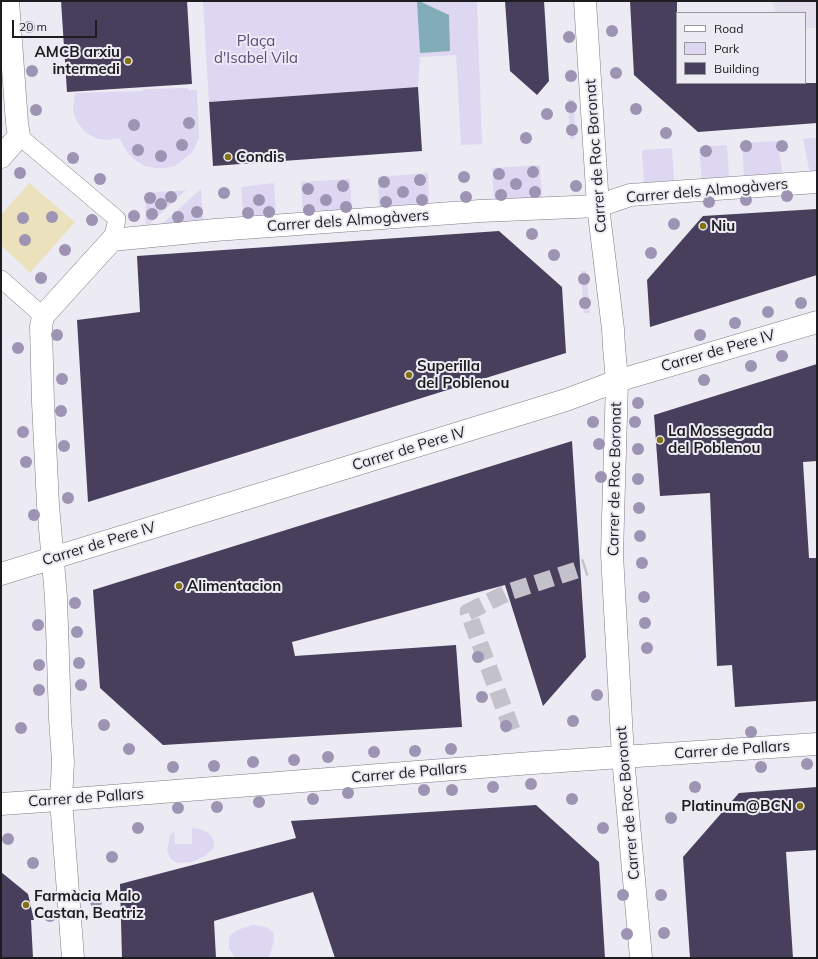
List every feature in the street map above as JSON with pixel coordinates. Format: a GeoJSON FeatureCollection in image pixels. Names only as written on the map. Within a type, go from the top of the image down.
{"type":"FeatureCollection","features":[{"type":"Feature","properties":{"kind":"street"},"geometry":{"type":"LineString","coordinates":[[8,1],[19,136],[117,219],[120,239],[43,316],[41,327],[48,505],[56,597],[63,762],[61,800],[73,958]]}},
{"type":"Feature","properties":{"kind":"street","name":"Carrer de Roc Boronat"},"geometry":{"type":"LineString","coordinates":[[585,1],[598,206],[613,329],[617,381],[612,554],[623,757],[642,958]]}},
{"type":"Feature","properties":{"kind":"street"},"geometry":{"type":"LineString","coordinates":[[1,157],[19,136]]}},
{"type":"Feature","properties":{"kind":"street","name":"Carrer dels Almogàvers"},"geometry":{"type":"LineString","coordinates":[[120,239],[215,230],[480,211],[598,206],[630,195],[817,182]]}},
{"type":"Feature","properties":{"kind":"street"},"geometry":{"type":"LineString","coordinates":[[1,279],[43,316]]}},
{"type":"Feature","properties":{"kind":"street","name":"Carrer de Pere IV"},"geometry":{"type":"LineString","coordinates":[[1,574],[559,403],[617,381],[817,322]]}},
{"type":"Feature","properties":{"kind":"street","name":"Carrer de Pallars"},"geometry":{"type":"LineString","coordinates":[[1,804],[623,757],[817,744]]}},
{"type":"Feature","properties":{"kind":"shaded area"},"geometry":{"type":"Polygon","coordinates":[[[772,1],[817,1],[817,28],[806,28],[806,12],[775,12],[772,1]]]}},
{"type":"Feature","properties":{"kind":"green space","name":"Plaça d'Isabel Vila"},"geometry":{"type":"Polygon","coordinates":[[[203,1],[477,1],[482,144],[461,145],[456,55],[420,57],[418,87],[209,102],[203,1]]]}},
{"type":"Feature","properties":{"kind":"green space"},"geometry":{"type":"Polygon","coordinates":[[[188,88],[188,90],[197,90],[199,138],[193,151],[175,166],[166,168],[145,166],[135,160],[127,152],[119,138],[107,140],[98,139],[86,133],[77,122],[73,111],[75,93],[188,88]]]}},
{"type":"Feature","properties":{"kind":"green space"},"geometry":{"type":"Polygon","coordinates":[[[568,99],[574,99],[575,139],[570,139],[568,99]]]}},
{"type":"Feature","properties":{"kind":"green space"},"geometry":{"type":"Polygon","coordinates":[[[817,138],[817,173],[810,174],[803,139],[817,138]]]}},
{"type":"Feature","properties":{"kind":"green space"},"geometry":{"type":"Polygon","coordinates":[[[777,141],[783,175],[744,178],[742,143],[777,141]]]}},
{"type":"Feature","properties":{"kind":"green space"},"geometry":{"type":"Polygon","coordinates":[[[727,145],[729,178],[702,181],[699,147],[727,145]]]}},
{"type":"Feature","properties":{"kind":"green space"},"geometry":{"type":"Polygon","coordinates":[[[672,148],[674,182],[644,185],[642,150],[672,148]]]}},
{"type":"Feature","properties":{"kind":"green space"},"geometry":{"type":"Polygon","coordinates":[[[540,165],[542,199],[494,201],[492,168],[540,165]]]}},
{"type":"Feature","properties":{"kind":"green space"},"geometry":{"type":"Polygon","coordinates":[[[428,173],[429,205],[379,208],[378,177],[428,173]]]}},
{"type":"Feature","properties":{"kind":"green space"},"geometry":{"type":"Polygon","coordinates":[[[350,179],[352,213],[303,216],[301,182],[350,179]]]}},
{"type":"Feature","properties":{"kind":"green space"},"geometry":{"type":"Polygon","coordinates":[[[274,183],[276,217],[243,218],[241,187],[274,183]]]}},
{"type":"Feature","properties":{"kind":"green space"},"geometry":{"type":"Polygon","coordinates":[[[201,189],[203,222],[162,224],[201,189]]]}},
{"type":"Feature","properties":{"kind":"green space"},"geometry":{"type":"Polygon","coordinates":[[[186,190],[146,227],[145,193],[186,190]]]}},
{"type":"Feature","properties":{"kind":"green space"},"geometry":{"type":"Polygon","coordinates":[[[581,271],[586,271],[590,313],[584,313],[581,271]]]}},
{"type":"Feature","properties":{"kind":"green space"},"geometry":{"type":"Polygon","coordinates":[[[192,828],[200,829],[210,834],[214,841],[214,848],[205,856],[192,862],[175,862],[171,859],[167,850],[170,835],[174,831],[175,844],[192,844],[192,828]]]}},
{"type":"Feature","properties":{"kind":"green space"},"geometry":{"type":"Polygon","coordinates":[[[253,925],[266,927],[273,932],[274,940],[270,955],[267,958],[235,958],[229,948],[229,939],[231,934],[237,930],[253,925]]]}},
{"type":"Feature","properties":{"kind":"sand"},"geometry":{"type":"Polygon","coordinates":[[[29,183],[75,222],[30,273],[1,245],[1,215],[29,183]]]}},
{"type":"Feature","properties":{"kind":"water"},"geometry":{"type":"Polygon","coordinates":[[[417,1],[449,15],[450,51],[420,53],[417,1]]]}},
{"type":"Feature","properties":{"kind":"building","name":"AMCB arxiu intermedi"},"geometry":{"type":"Polygon","coordinates":[[[61,1],[187,1],[192,84],[67,92],[61,1]]]}},
{"type":"Feature","properties":{"kind":"building"},"geometry":{"type":"Polygon","coordinates":[[[505,1],[544,1],[549,81],[537,95],[510,71],[505,1]]]}},
{"type":"Feature","properties":{"kind":"building"},"geometry":{"type":"Polygon","coordinates":[[[630,1],[677,1],[676,84],[817,83],[817,123],[698,132],[634,75],[630,1]]]}},
{"type":"Feature","properties":{"kind":"building"},"geometry":{"type":"Polygon","coordinates":[[[418,87],[422,151],[213,166],[209,102],[418,87]]]}},
{"type":"Feature","properties":{"kind":"building"},"geometry":{"type":"Polygon","coordinates":[[[817,209],[817,275],[650,327],[647,280],[703,216],[817,209]]]}},
{"type":"Feature","properties":{"kind":"building"},"geometry":{"type":"Polygon","coordinates":[[[499,231],[562,287],[566,353],[88,502],[77,320],[140,312],[137,256],[499,231]]]}},
{"type":"Feature","properties":{"kind":"building"},"geometry":{"type":"Polygon","coordinates":[[[817,364],[817,461],[803,462],[809,558],[817,558],[817,701],[735,707],[732,665],[717,666],[710,493],[660,496],[654,415],[817,364]]]}},
{"type":"Feature","properties":{"kind":"building"},"geometry":{"type":"Polygon","coordinates":[[[572,441],[586,657],[543,706],[505,585],[292,642],[295,656],[456,645],[462,727],[163,745],[100,688],[93,590],[572,441]]]}},
{"type":"Feature","properties":{"kind":"building"},"geometry":{"type":"Polygon","coordinates":[[[817,787],[817,850],[786,852],[793,958],[690,958],[683,857],[739,793],[817,787]]]}},
{"type":"Feature","properties":{"kind":"building"},"geometry":{"type":"Polygon","coordinates":[[[536,805],[599,862],[605,958],[335,958],[313,892],[214,921],[216,958],[122,958],[120,884],[296,838],[291,821],[536,805]]]}},
{"type":"Feature","properties":{"kind":"building"},"geometry":{"type":"Polygon","coordinates":[[[1,872],[28,894],[34,920],[31,920],[33,958],[1,958],[1,872]]]}},
{"type":"Feature","properties":{"kind":"tunnel"},"geometry":{"type":"LineString","coordinates":[[512,730],[468,612],[509,592],[586,567]]}},
{"type":"Feature","properties":{"kind":"place","name":"AMCB arxiu intermedi"},"geometry":{"type":"Point","coordinates":[128,61]}},
{"type":"Feature","properties":{"kind":"place","name":"Condis"},"geometry":{"type":"Point","coordinates":[228,157]}},
{"type":"Feature","properties":{"kind":"place","name":"Niu"},"geometry":{"type":"Point","coordinates":[703,226]}},
{"type":"Feature","properties":{"kind":"place","name":"Superilla del Poblenou"},"geometry":{"type":"Point","coordinates":[409,375]}},
{"type":"Feature","properties":{"kind":"place","name":"La Mossegada del Poblenou"},"geometry":{"type":"Point","coordinates":[660,440]}},
{"type":"Feature","properties":{"kind":"place","name":"Alimentacion"},"geometry":{"type":"Point","coordinates":[179,586]}},
{"type":"Feature","properties":{"kind":"place","name":"Platinum@BCN"},"geometry":{"type":"Point","coordinates":[800,806]}},
{"type":"Feature","properties":{"kind":"place","name":"Farmàcia Malo Castan, Beatriz"},"geometry":{"type":"Point","coordinates":[26,905]}}]}
